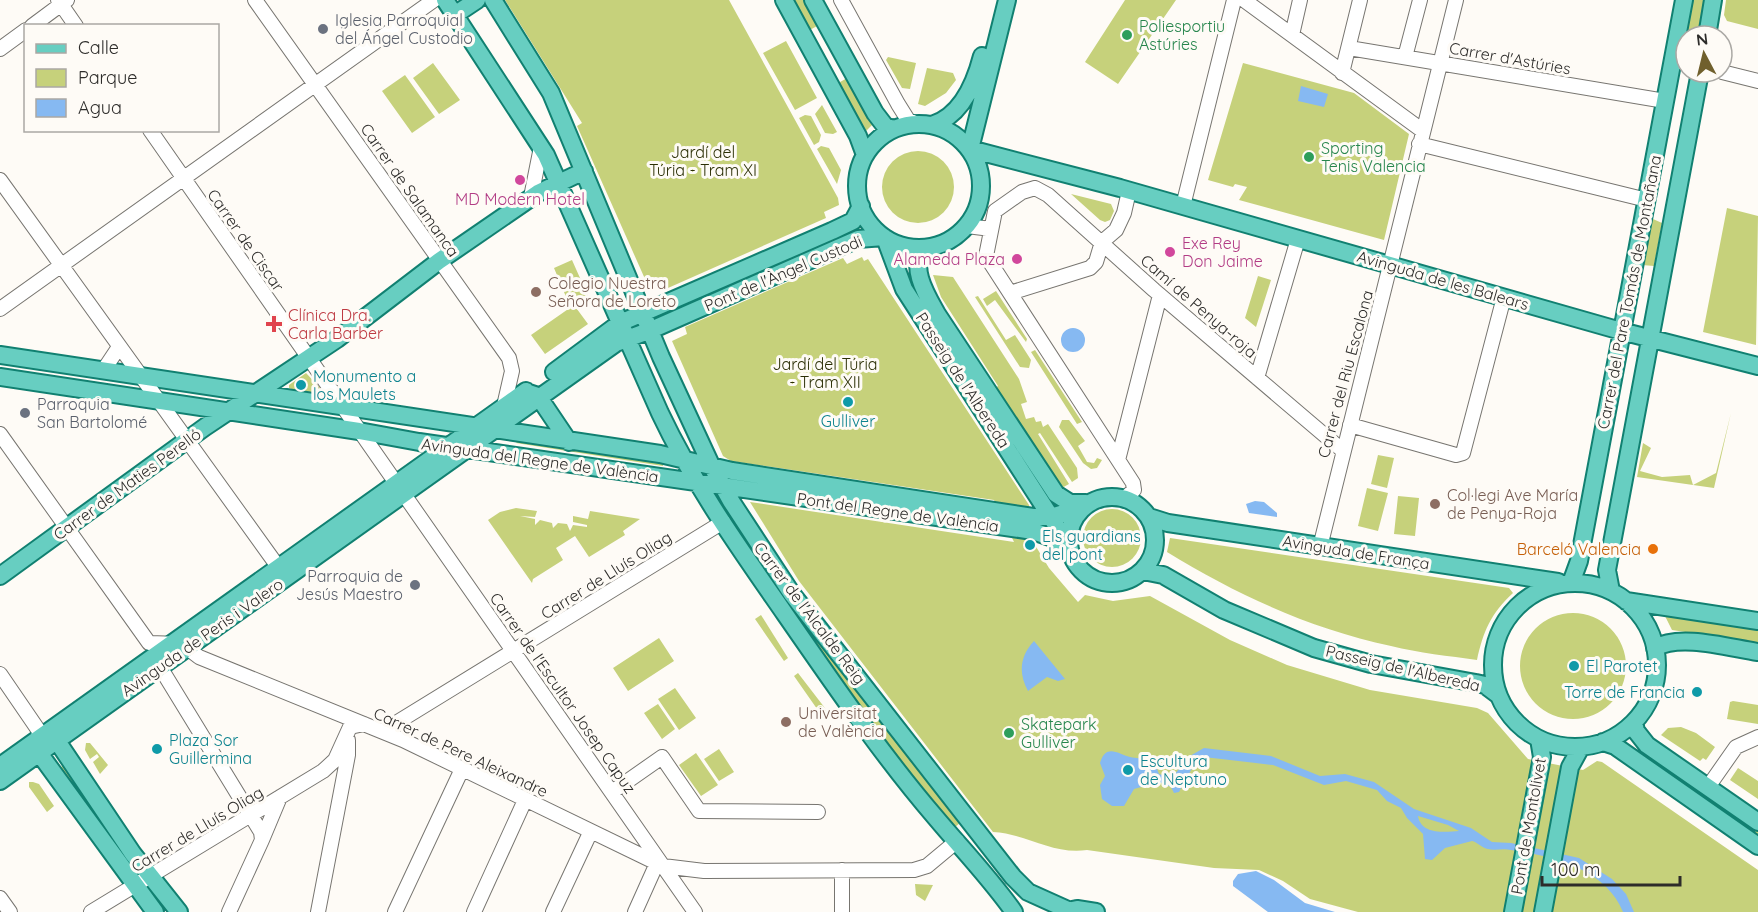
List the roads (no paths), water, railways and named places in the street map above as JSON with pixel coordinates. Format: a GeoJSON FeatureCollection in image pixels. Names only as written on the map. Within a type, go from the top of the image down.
{"type":"FeatureCollection","features":[{"type":"Feature","properties":{"kind":"main road"},"geometry":{"type":"LineString","coordinates":[[445,0],[541,147],[559,180],[623,331],[683,458]]}},
{"type":"Feature","properties":{"kind":"main road"},"geometry":{"type":"LineString","coordinates":[[456,14],[477,0]]}},
{"type":"Feature","properties":{"kind":"main road","name":"Carrer de l'Alcalde Reig"},"geometry":{"type":"LineString","coordinates":[[493,0],[551,93],[716,479],[792,594],[1013,877],[1028,892],[1065,911]]}},
{"type":"Feature","properties":{"kind":"main road"},"geometry":{"type":"LineString","coordinates":[[784,0],[818,61],[865,155]]}},
{"type":"Feature","properties":{"kind":"main road"},"geometry":{"type":"LineString","coordinates":[[813,0],[880,121],[893,129]]}},
{"type":"Feature","properties":{"kind":"main road"},"geometry":{"type":"LineString","coordinates":[[924,124],[949,131],[970,149],[980,170],[982,190],[977,209],[967,226],[952,239],[926,248],[912,248],[884,237],[871,225],[861,206],[857,182],[865,155],[873,144],[893,129],[945,119],[956,109],[971,87],[978,70],[996,0]]}},
{"type":"Feature","properties":{"kind":"main road"},"geometry":{"type":"LineString","coordinates":[[970,149],[1007,0]]}},
{"type":"Feature","properties":{"kind":"main road","name":"Carrer del Pare Tomás de Montañana"},"geometry":{"type":"LineString","coordinates":[[1682,24],[1684,0]]}},
{"type":"Feature","properties":{"kind":"main road"},"geometry":{"type":"LineString","coordinates":[[1709,24],[1713,0]]}},
{"type":"Feature","properties":{"kind":"main road"},"geometry":{"type":"LineString","coordinates":[[818,61],[817,49],[822,43],[834,43],[840,49]]}},
{"type":"Feature","properties":{"kind":"main road","name":"Carrer del Pare Tomás de Montañana"},"geometry":{"type":"LineString","coordinates":[[1568,583],[1579,561],[1665,101],[1674,77]]}},
{"type":"Feature","properties":{"kind":"main road","name":"Carrer del Pare Tomás de Montañana"},"geometry":{"type":"LineString","coordinates":[[1611,591],[1607,570],[1698,84]]}},
{"type":"Feature","properties":{"kind":"main road","name":"Avinguda de les Balears"},"geometry":{"type":"LineString","coordinates":[[970,149],[1130,191],[1621,331],[1758,366]]}},
{"type":"Feature","properties":{"kind":"main road","name":"Carrer de Maties Perelló"},"geometry":{"type":"LineString","coordinates":[[0,576],[229,411],[337,339],[439,261],[531,197],[559,180],[584,171]]}},
{"type":"Feature","properties":{"kind":"main road"},"geometry":{"type":"LineString","coordinates":[[1647,200],[1664,205],[1676,202]]}},
{"type":"Feature","properties":{"kind":"main road","name":"Pont de l'Àngel Custodi"},"geometry":{"type":"LineString","coordinates":[[644,313],[853,221],[861,206]]}},
{"type":"Feature","properties":{"kind":"main road","name":"Pont de l'Àngel Custodi"},"geometry":{"type":"LineString","coordinates":[[651,330],[861,238],[884,237]]}},
{"type":"Feature","properties":{"kind":"main road","name":"Passeig de l'Albereda"},"geometry":{"type":"LineString","coordinates":[[884,237],[904,289],[1069,548]]}},
{"type":"Feature","properties":{"kind":"main road","name":"Passeig de l'Albereda"},"geometry":{"type":"LineString","coordinates":[[926,248],[920,256],[918,266],[925,292],[937,314],[1056,494],[1070,503],[1087,505]]}},
{"type":"Feature","properties":{"kind":"main road","name":"Avinguda de Peris i Valero"},"geometry":{"type":"LineString","coordinates":[[0,781],[46,741],[281,573],[449,445],[504,406],[530,395],[616,343],[623,331],[644,313]]}},
{"type":"Feature","properties":{"kind":"main road","name":"Avinguda de Peris i Valero"},"geometry":{"type":"LineString","coordinates":[[623,331],[651,330]]}},
{"type":"Feature","properties":{"kind":"main road","name":"Avinguda del Regne de València"},"geometry":{"type":"LineString","coordinates":[[0,355],[683,458],[716,479]]}},
{"type":"Feature","properties":{"kind":"main road","name":"Avinguda del Regne de València"},"geometry":{"type":"LineString","coordinates":[[1,378],[229,411],[419,442],[716,479]]}},
{"type":"Feature","properties":{"kind":"main road","name":"Avinguda de Peris i Valero"},"geometry":{"type":"LineString","coordinates":[[397,485],[468,448],[492,430],[530,395]]}},
{"type":"Feature","properties":{"kind":"main road","name":"Avinguda del Regne de València"},"geometry":{"type":"LineString","coordinates":[[530,395],[569,442]]}},
{"type":"Feature","properties":{"kind":"main road"},"geometry":{"type":"LineString","coordinates":[[419,442],[430,433],[429,423],[425,420]]}},
{"type":"Feature","properties":{"kind":"main road","name":"Carrer de l'Alcalde Reig"},"geometry":{"type":"LineString","coordinates":[[716,479],[723,522],[856,716],[932,814],[995,885],[1014,912]]}},
{"type":"Feature","properties":{"kind":"main road","name":"Pont del Regne de València"},"geometry":{"type":"LineString","coordinates":[[716,479],[744,489],[1032,524],[1051,517]]}},
{"type":"Feature","properties":{"kind":"main road","name":"Pont del Regne de València"},"geometry":{"type":"LineString","coordinates":[[716,479],[1032,524],[1069,548]]}},
{"type":"Feature","properties":{"kind":"main road"},"geometry":{"type":"LineString","coordinates":[[1051,517],[1103,497],[1125,498],[1138,504],[1149,517],[1156,544],[1143,571],[1118,583],[1099,581],[1083,571],[1069,548],[1071,524],[1087,505]]}},
{"type":"Feature","properties":{"kind":"main road","name":"Avinguda de França"},"geometry":{"type":"LineString","coordinates":[[1149,517],[1168,523],[1320,547],[1568,583]]}},
{"type":"Feature","properties":{"kind":"main road","name":"Passeig de l'Albereda"},"geometry":{"type":"LineString","coordinates":[[1143,571],[1163,575],[1224,610],[1314,648],[1371,664],[1485,685],[1497,694]]}},
{"type":"Feature","properties":{"kind":"main road"},"geometry":{"type":"LineString","coordinates":[[1568,583],[1595,585],[1611,591],[1626,601],[1643,620],[1656,648],[1657,668],[1653,691],[1634,722],[1619,734],[1603,742],[1581,747],[1560,746],[1539,739],[1512,718],[1497,694],[1492,662],[1502,625],[1526,598],[1540,590],[1568,583]]}},
{"type":"Feature","properties":{"kind":"main road"},"geometry":{"type":"LineString","coordinates":[[1626,601],[1758,621]]}},
{"type":"Feature","properties":{"kind":"main road"},"geometry":{"type":"LineString","coordinates":[[1656,648],[1668,642],[1681,640],[1758,652]]}},
{"type":"Feature","properties":{"kind":"main road","name":"Avinguda de Peris i Valero"},"geometry":{"type":"LineString","coordinates":[[0,766],[46,741],[160,667],[180,645]]}},
{"type":"Feature","properties":{"kind":"main road"},"geometry":{"type":"LineString","coordinates":[[1634,722],[1636,731],[1647,745],[1758,822]]}},
{"type":"Feature","properties":{"kind":"main road","name":"Pont de Montolivet"},"geometry":{"type":"LineString","coordinates":[[1513,912],[1541,761],[1539,739]]}},
{"type":"Feature","properties":{"kind":"main road"},"geometry":{"type":"LineString","coordinates":[[46,741],[179,912]]}},
{"type":"Feature","properties":{"kind":"main road"},"geometry":{"type":"LineString","coordinates":[[46,741],[135,885],[155,912]]}},
{"type":"Feature","properties":{"kind":"main road"},"geometry":{"type":"LineString","coordinates":[[1603,742],[1615,746],[1758,846]]}},
{"type":"Feature","properties":{"kind":"main road","name":"Pont de Montolivet"},"geometry":{"type":"LineString","coordinates":[[1543,912],[1570,767],[1581,747]]}},
{"type":"Feature","properties":{"kind":"main road"},"geometry":{"type":"LineString","coordinates":[[1065,911],[1096,912]]}},
{"type":"Feature","properties":{"kind":"street","name":"Carrer de Salamanca"},"geometry":{"type":"LineString","coordinates":[[255,0],[510,360],[512,374],[504,406]]}},
{"type":"Feature","properties":{"kind":"street"},"geometry":{"type":"LineString","coordinates":[[0,309],[434,0]]}},
{"type":"Feature","properties":{"kind":"street"},"geometry":{"type":"LineString","coordinates":[[853,0],[841,0],[898,104],[908,120],[924,124]]}},
{"type":"Feature","properties":{"kind":"street"},"geometry":{"type":"LineString","coordinates":[[1183,206],[1234,0]]}},
{"type":"Feature","properties":{"kind":"street"},"geometry":{"type":"LineString","coordinates":[[1244,0],[1342,73],[1421,138],[1647,200]]}},
{"type":"Feature","properties":{"kind":"street"},"geometry":{"type":"LineString","coordinates":[[1292,35],[1300,0]]}},
{"type":"Feature","properties":{"kind":"street"},"geometry":{"type":"LineString","coordinates":[[1342,73],[1360,0]]}},
{"type":"Feature","properties":{"kind":"street"},"geometry":{"type":"LineString","coordinates":[[1405,57],[1420,0]]}},
{"type":"Feature","properties":{"kind":"street","name":"Carrer del Riu Escalona"},"geometry":{"type":"LineString","coordinates":[[1320,547],[1342,450],[1391,265],[1456,0]]}},
{"type":"Feature","properties":{"kind":"street"},"geometry":{"type":"LineString","coordinates":[[34,24],[62,1],[75,24]]}},
{"type":"Feature","properties":{"kind":"street"},"geometry":{"type":"LineString","coordinates":[[0,49],[24,31]]}},
{"type":"Feature","properties":{"kind":"street","name":"Carrer d'Astúries"},"geometry":{"type":"LineString","coordinates":[[1349,48],[1665,101]]}},
{"type":"Feature","properties":{"kind":"street"},"geometry":{"type":"LineString","coordinates":[[1734,75],[1758,81]]}},
{"type":"Feature","properties":{"kind":"street","name":"Carrer de Ciscar"},"geometry":{"type":"LineString","coordinates":[[151,132],[346,408]]}},
{"type":"Feature","properties":{"kind":"street"},"geometry":{"type":"LineString","coordinates":[[531,197],[541,147]]}},
{"type":"Feature","properties":{"kind":"street"},"geometry":{"type":"LineString","coordinates":[[1044,169],[1035,176],[1035,188],[1022,192],[997,208],[986,256],[1134,486],[1131,494],[1125,498]]}},
{"type":"Feature","properties":{"kind":"street"},"geometry":{"type":"LineString","coordinates":[[0,180],[119,347],[161,401],[281,573]]}},
{"type":"Feature","properties":{"kind":"street","name":"Camí de Penya-roja"},"geometry":{"type":"LineString","coordinates":[[1035,188],[1045,192],[1160,295],[1342,450]]}},
{"type":"Feature","properties":{"kind":"street"},"geometry":{"type":"LineString","coordinates":[[1010,293],[1082,273],[1096,262],[1102,242],[1116,230],[1130,191]]}},
{"type":"Feature","properties":{"kind":"street"},"geometry":{"type":"LineString","coordinates":[[967,226],[991,229]]}},
{"type":"Feature","properties":{"kind":"street"},"geometry":{"type":"LineString","coordinates":[[1257,378],[1298,239]]}},
{"type":"Feature","properties":{"kind":"street"},"geometry":{"type":"LineString","coordinates":[[1118,460],[1160,295]]}},
{"type":"Feature","properties":{"kind":"street"},"geometry":{"type":"LineString","coordinates":[[1350,425],[1456,455],[1463,453],[1467,446],[1504,297]]}},
{"type":"Feature","properties":{"kind":"street"},"geometry":{"type":"LineString","coordinates":[[104,371],[119,347]]}},
{"type":"Feature","properties":{"kind":"street"},"geometry":{"type":"LineString","coordinates":[[346,408],[359,431],[397,485]]}},
{"type":"Feature","properties":{"kind":"street"},"geometry":{"type":"LineString","coordinates":[[0,434],[146,640],[155,645],[180,645]]}},
{"type":"Feature","properties":{"kind":"street","name":"Carrer de l'Escultor Josep Capuz"},"geometry":{"type":"LineString","coordinates":[[397,485],[636,827],[660,870],[680,889],[695,912]]}},
{"type":"Feature","properties":{"kind":"street","name":"Carrer de Lluís Oliag"},"geometry":{"type":"LineString","coordinates":[[383,731],[723,522]]}},
{"type":"Feature","properties":{"kind":"street","name":"Carrer de Pere Aleixandre"},"geometry":{"type":"LineString","coordinates":[[180,645],[199,657],[383,731],[619,846],[660,870],[922,869],[957,841]]}},
{"type":"Feature","properties":{"kind":"street"},"geometry":{"type":"LineString","coordinates":[[160,667],[259,826],[262,840]]}},
{"type":"Feature","properties":{"kind":"street"},"geometry":{"type":"LineString","coordinates":[[0,674],[46,741]]}},
{"type":"Feature","properties":{"kind":"street"},"geometry":{"type":"LineString","coordinates":[[280,691],[336,719],[347,732],[348,751],[318,912]]}},
{"type":"Feature","properties":{"kind":"street"},"geometry":{"type":"LineString","coordinates":[[347,732],[354,724],[364,723]]}},
{"type":"Feature","properties":{"kind":"street","name":"Carrer de Lluís Oliag"},"geometry":{"type":"LineString","coordinates":[[91,912],[308,780],[335,760],[347,732]]}},
{"type":"Feature","properties":{"kind":"street"},"geometry":{"type":"LineString","coordinates":[[1708,787],[1736,747],[1758,737]]}},
{"type":"Feature","properties":{"kind":"street"},"geometry":{"type":"LineString","coordinates":[[612,792],[662,757],[699,811],[818,812]]}},
{"type":"Feature","properties":{"kind":"street"},"geometry":{"type":"LineString","coordinates":[[395,912],[462,769]]}},
{"type":"Feature","properties":{"kind":"street"},"geometry":{"type":"LineString","coordinates":[[308,780],[327,779],[336,787],[339,800]]}},
{"type":"Feature","properties":{"kind":"street"},"geometry":{"type":"LineString","coordinates":[[229,912],[280,797]]}},
{"type":"Feature","properties":{"kind":"street"},"geometry":{"type":"LineString","coordinates":[[474,912],[525,800]]}},
{"type":"Feature","properties":{"kind":"street"},"geometry":{"type":"LineString","coordinates":[[619,846],[630,838],[636,827]]}},
{"type":"Feature","properties":{"kind":"street"},"geometry":{"type":"LineString","coordinates":[[553,912],[590,833]]}},
{"type":"Feature","properties":{"kind":"street"},"geometry":{"type":"LineString","coordinates":[[635,912],[660,870]]}},
{"type":"Feature","properties":{"kind":"street"},"geometry":{"type":"LineString","coordinates":[[842,870],[842,912]]}},
{"type":"Feature","properties":{"kind":"street"},"geometry":{"type":"LineString","coordinates":[[680,889],[704,871]]}},
{"type":"Feature","properties":{"kind":"street"},"geometry":{"type":"LineString","coordinates":[[0,898],[10,912]]}},
{"type":"Feature","properties":{"kind":"water"},"geometry":{"type":"Polygon","coordinates":[[[1301,86],[1328,94],[1324,107],[1298,101],[1301,86]]]}},
{"type":"Feature","properties":{"kind":"water"},"geometry":{"type":"Polygon","coordinates":[[[1073,328],[1081,332],[1085,340],[1081,348],[1073,352],[1065,348],[1061,340],[1065,332],[1073,328]]]}},
{"type":"Feature","properties":{"kind":"water"},"geometry":{"type":"Polygon","coordinates":[[[1255,501],[1264,502],[1277,513],[1277,517],[1249,513],[1246,504],[1255,501]]]}},
{"type":"Feature","properties":{"kind":"water"},"geometry":{"type":"Polygon","coordinates":[[[1034,641],[1065,679],[1058,681],[1047,677],[1028,691],[1023,678],[1022,665],[1034,641]]]}},
{"type":"Feature","properties":{"kind":"water"},"geometry":{"type":"Polygon","coordinates":[[[1204,748],[1271,756],[1320,776],[1345,774],[1374,782],[1414,809],[1471,828],[1492,842],[1511,843],[1579,858],[1612,879],[1626,894],[1634,912],[1623,912],[1615,897],[1591,875],[1576,867],[1543,856],[1508,849],[1488,849],[1472,841],[1445,848],[1432,860],[1425,859],[1423,834],[1407,818],[1401,808],[1387,801],[1377,790],[1346,781],[1324,785],[1273,765],[1204,757],[1196,761],[1179,792],[1174,793],[1171,787],[1159,782],[1134,789],[1124,806],[1112,806],[1102,799],[1100,785],[1105,776],[1100,763],[1106,753],[1113,751],[1130,757],[1151,760],[1159,774],[1172,778],[1188,757],[1204,748]],[[1418,816],[1424,826],[1434,831],[1459,831],[1448,825],[1418,816]]]}},
{"type":"Feature","properties":{"kind":"water"},"geometry":{"type":"Polygon","coordinates":[[[1256,871],[1274,880],[1305,903],[1335,912],[1268,912],[1233,886],[1233,881],[1238,874],[1256,871]]]}},
{"type":"Feature","properties":{"kind":"place","name":"Iglesia Parroquial del Ángel Custodio"},"geometry":{"type":"Point","coordinates":[323,29]}},
{"type":"Feature","properties":{"kind":"place","name":"Poliesportiu Astúries"},"geometry":{"type":"Point","coordinates":[1127,35]}},
{"type":"Feature","properties":{"kind":"place","name":"Sporting Tenis Valencia"},"geometry":{"type":"Point","coordinates":[1309,157]}},
{"type":"Feature","properties":{"kind":"place","name":"MD Modern Hotel"},"geometry":{"type":"Point","coordinates":[520,180]}},
{"type":"Feature","properties":{"kind":"place","name":"Exe Rey Don Jaime"},"geometry":{"type":"Point","coordinates":[1170,252]}},
{"type":"Feature","properties":{"kind":"place","name":"Alameda Plaza"},"geometry":{"type":"Point","coordinates":[1017,259]}},
{"type":"Feature","properties":{"kind":"place","name":"Colegio Nuestra Señora de Loreto"},"geometry":{"type":"Point","coordinates":[536,292]}},
{"type":"Feature","properties":{"kind":"place","name":"Clínica Dra. Carla Barber"},"geometry":{"type":"Point","coordinates":[274,324]}},
{"type":"Feature","properties":{"kind":"place","name":"Monumento a los Maulets"},"geometry":{"type":"Point","coordinates":[301,385]}},
{"type":"Feature","properties":{"kind":"place","name":"Gulliver"},"geometry":{"type":"Point","coordinates":[848,402]}},
{"type":"Feature","properties":{"kind":"place","name":"Parroquia San Bartolomé"},"geometry":{"type":"Point","coordinates":[25,413]}},
{"type":"Feature","properties":{"kind":"place","name":"Col·legi Ave María de Penya-Roja"},"geometry":{"type":"Point","coordinates":[1435,504]}},
{"type":"Feature","properties":{"kind":"place","name":"Els guardians del pont"},"geometry":{"type":"Point","coordinates":[1030,545]}},
{"type":"Feature","properties":{"kind":"place","name":"Barceló Valencia"},"geometry":{"type":"Point","coordinates":[1653,549]}},
{"type":"Feature","properties":{"kind":"place","name":"Parroquia de Jesús Maestro"},"geometry":{"type":"Point","coordinates":[415,585]}},
{"type":"Feature","properties":{"kind":"place","name":"El Parotet"},"geometry":{"type":"Point","coordinates":[1574,666]}},
{"type":"Feature","properties":{"kind":"place","name":"Torre de Francia"},"geometry":{"type":"Point","coordinates":[1697,692]}},
{"type":"Feature","properties":{"kind":"place","name":"Universitat de València"},"geometry":{"type":"Point","coordinates":[786,722]}},
{"type":"Feature","properties":{"kind":"place","name":"Skatepark Gulliver"},"geometry":{"type":"Point","coordinates":[1009,733]}},
{"type":"Feature","properties":{"kind":"place","name":"Plaza Sor Guillermina"},"geometry":{"type":"Point","coordinates":[157,749]}},
{"type":"Feature","properties":{"kind":"place","name":"Escultura de Neptuno"},"geometry":{"type":"Point","coordinates":[1128,770]}},
{"type":"Feature","properties":{"kind":"park label","name":"Jardí del Túria - Tram XI"},"geometry":{"type":"Point","coordinates":[703,161]}},
{"type":"Feature","properties":{"kind":"park label","name":"Jardí del Túria - Tram XII"},"geometry":{"type":"Point","coordinates":[825,373]}}]}
